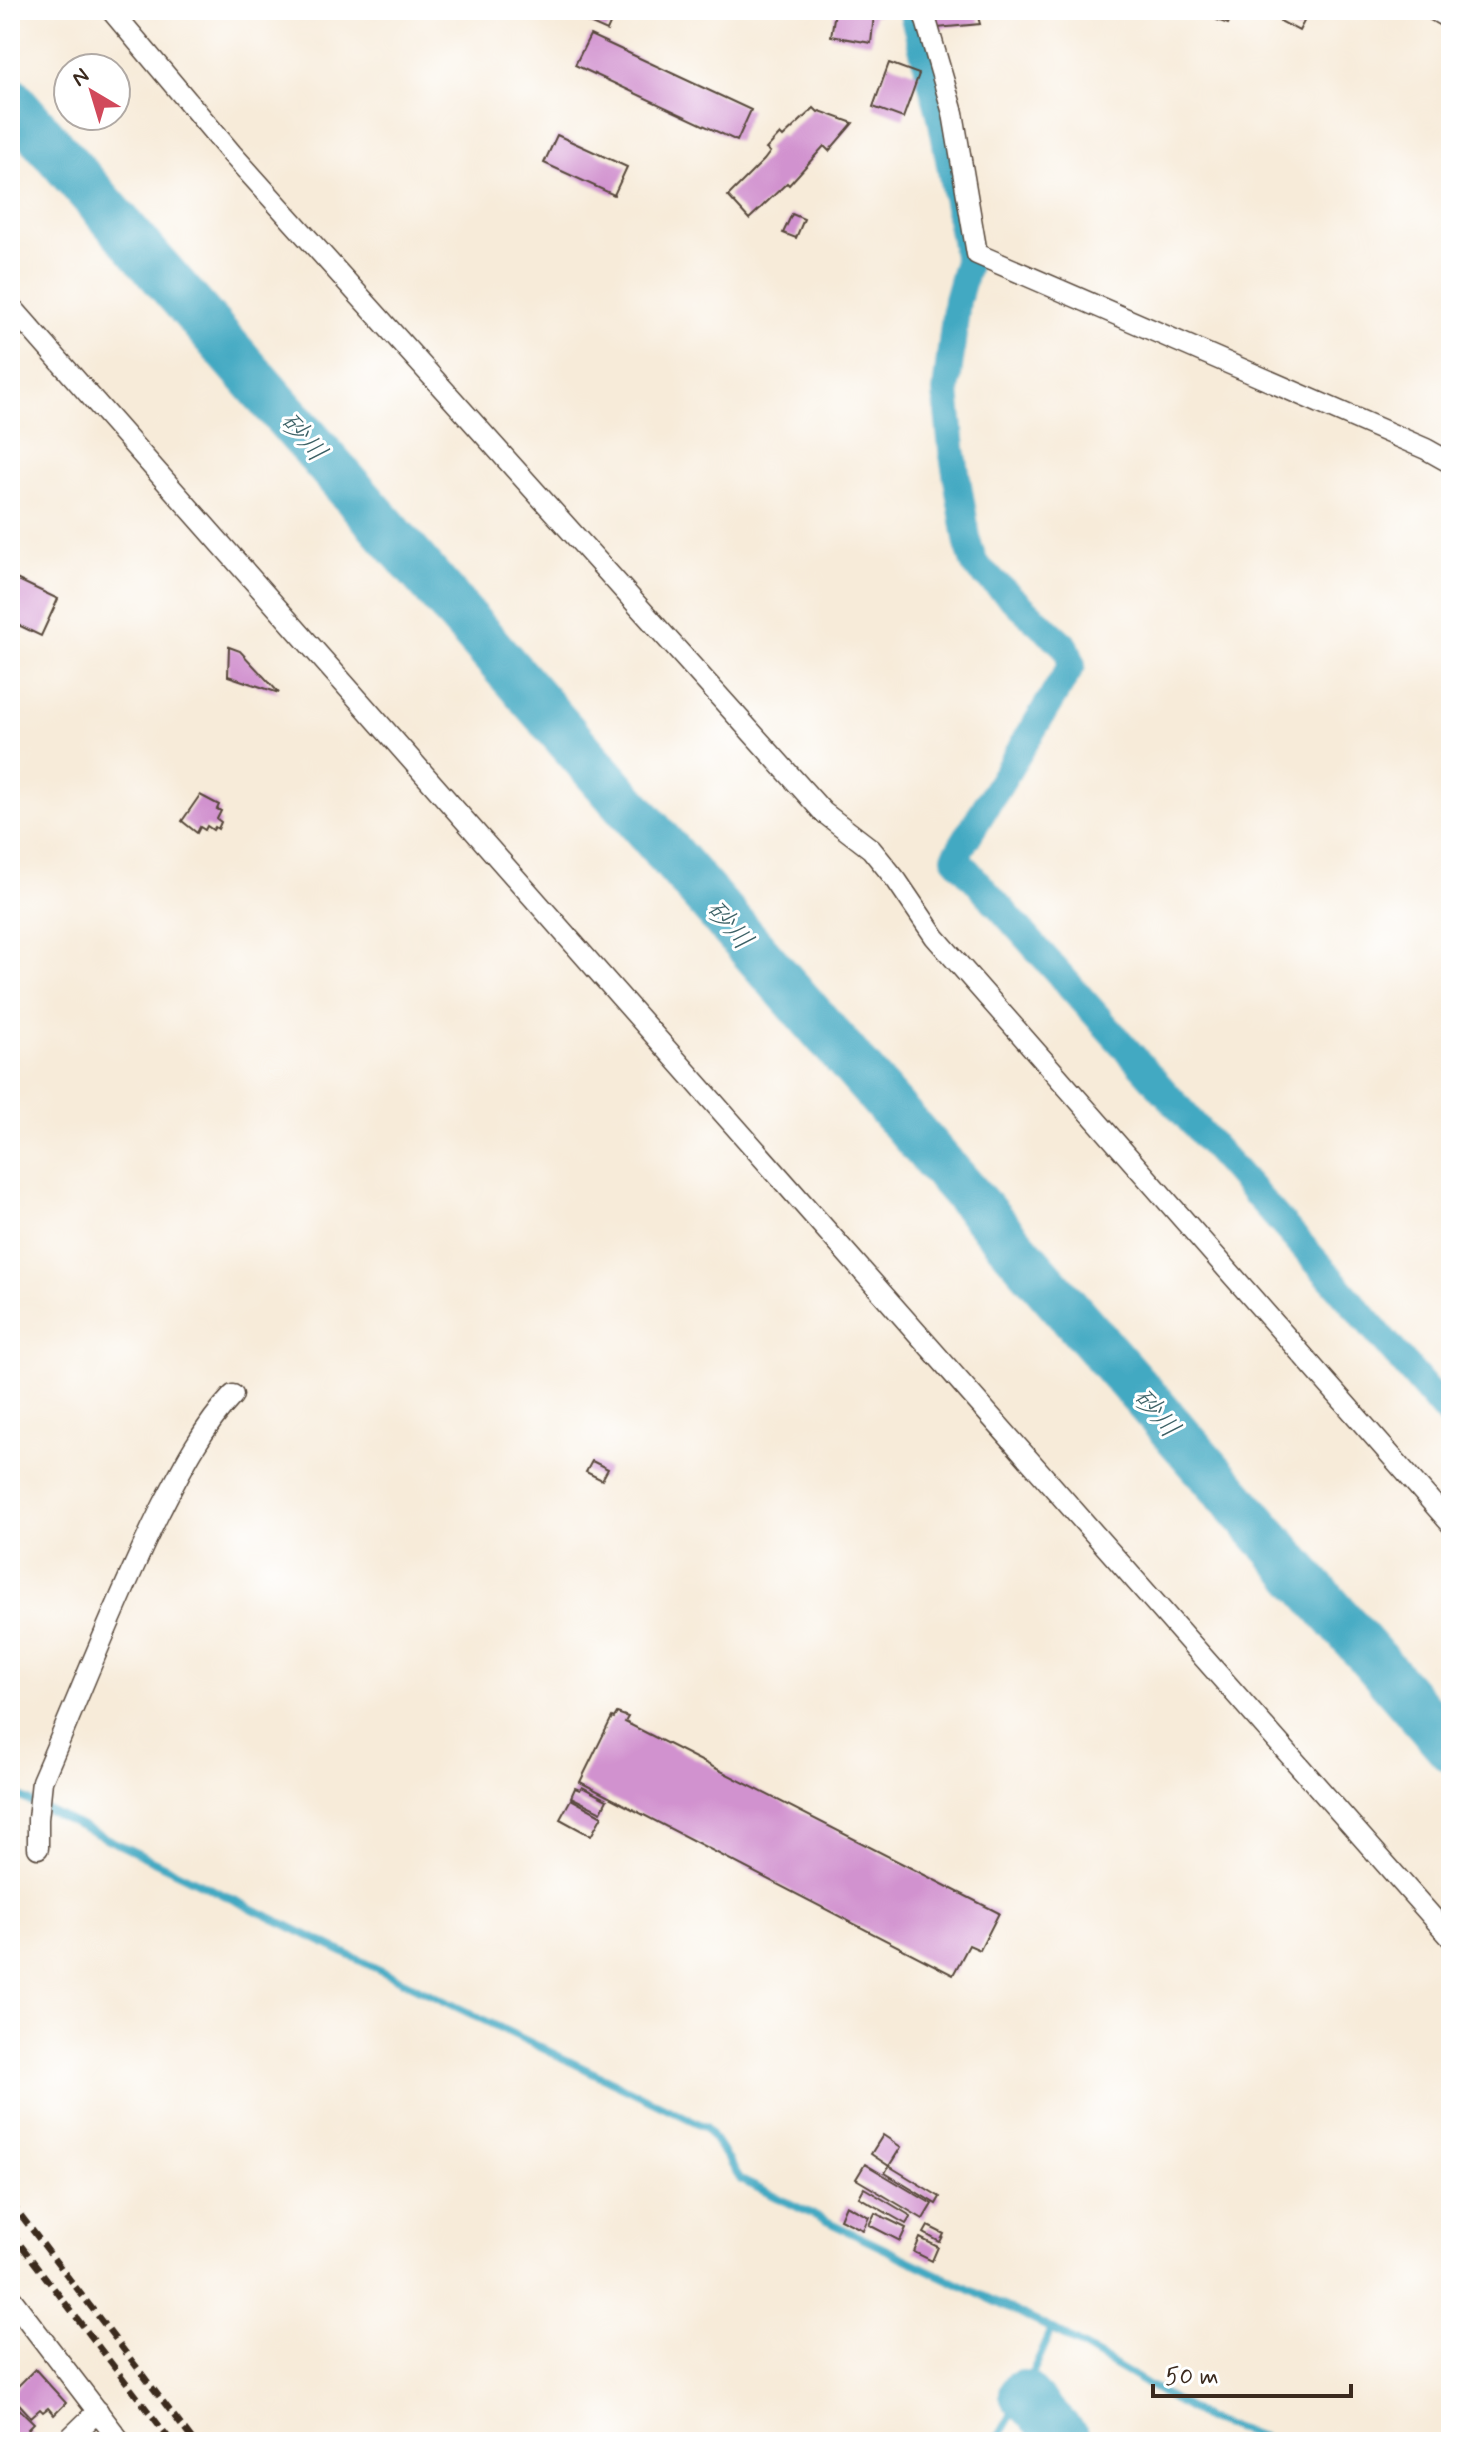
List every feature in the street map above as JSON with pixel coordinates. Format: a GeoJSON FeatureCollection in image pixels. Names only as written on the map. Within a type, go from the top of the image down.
{"type":"FeatureCollection","features":[{"type":"Feature","properties":{"kind":"street"},"geometry":{"type":"LineString","coordinates":[[111,10],[232,154],[823,812],[871,849],[935,937],[1451,1524]]}},
{"type":"Feature","properties":{"kind":"street"},"geometry":{"type":"LineString","coordinates":[[923,10],[953,113],[977,254],[1426,449],[1451,463]]}},
{"type":"Feature","properties":{"kind":"street"},"geometry":{"type":"LineString","coordinates":[[1434,10],[1451,20]]}},
{"type":"Feature","properties":{"kind":"street"},"geometry":{"type":"LineString","coordinates":[[10,305],[1451,1938]]}},
{"type":"Feature","properties":{"kind":"street"},"geometry":{"type":"LineString","coordinates":[[38,1848],[42,1781],[142,1549],[186,1461],[220,1408],[233,1395]]}},
{"type":"Feature","properties":{"kind":"street"},"geometry":{"type":"LineString","coordinates":[[10,2297],[121,2442]]}},
{"type":"Feature","properties":{"kind":"street"},"geometry":{"type":"LineString","coordinates":[[66,2442],[98,2411]]}},
{"type":"Feature","properties":{"kind":"building"},"geometry":{"type":"Polygon","coordinates":[[[580,10],[616,10],[607,31],[576,17],[580,10]]]}},
{"type":"Feature","properties":{"kind":"building"},"geometry":{"type":"Polygon","coordinates":[[[838,10],[879,10],[878,15],[874,15],[871,43],[831,36],[838,10]]]}},
{"type":"Feature","properties":{"kind":"building"},"geometry":{"type":"Polygon","coordinates":[[[932,10],[976,10],[980,24],[937,28],[932,10]]]}},
{"type":"Feature","properties":{"kind":"building"},"geometry":{"type":"Polygon","coordinates":[[[1222,10],[1235,10],[1228,24],[1217,20],[1222,10]]]}},
{"type":"Feature","properties":{"kind":"building"},"geometry":{"type":"Polygon","coordinates":[[[1267,10],[1310,10],[1299,31],[1265,13],[1267,10]]]}},
{"type":"Feature","properties":{"kind":"building"},"geometry":{"type":"Polygon","coordinates":[[[590,35],[751,110],[737,141],[575,65],[590,35]]]}},
{"type":"Feature","properties":{"kind":"building"},"geometry":{"type":"Polygon","coordinates":[[[889,63],[919,74],[903,118],[873,107],[889,63]]]}},
{"type":"Feature","properties":{"kind":"building"},"geometry":{"type":"Polygon","coordinates":[[[814,108],[853,123],[829,151],[824,146],[789,185],[787,183],[749,219],[728,196],[764,160],[770,152],[766,149],[780,134],[783,137],[814,108]]]}},
{"type":"Feature","properties":{"kind":"building"},"geometry":{"type":"Polygon","coordinates":[[[557,135],[627,167],[614,195],[544,163],[557,135]]]}},
{"type":"Feature","properties":{"kind":"building"},"geometry":{"type":"Polygon","coordinates":[[[792,214],[804,219],[796,238],[783,233],[792,214]]]}},
{"type":"Feature","properties":{"kind":"building"},"geometry":{"type":"Polygon","coordinates":[[[10,576],[58,599],[41,636],[10,621],[10,576]]]}},
{"type":"Feature","properties":{"kind":"building"},"geometry":{"type":"Polygon","coordinates":[[[229,647],[240,651],[279,693],[228,676],[229,647]]]}},
{"type":"Feature","properties":{"kind":"building"},"geometry":{"type":"Polygon","coordinates":[[[200,795],[219,805],[217,809],[221,811],[217,819],[221,822],[218,829],[207,826],[205,830],[200,827],[197,833],[182,821],[200,795]]]}},
{"type":"Feature","properties":{"kind":"building"},"geometry":{"type":"Polygon","coordinates":[[[592,1461],[608,1469],[602,1480],[586,1472],[592,1461]]]}},
{"type":"Feature","properties":{"kind":"building"},"geometry":{"type":"Polygon","coordinates":[[[617,1713],[628,1717],[625,1722],[999,1913],[980,1950],[969,1945],[953,1975],[580,1782],[612,1717],[617,1713]]]}},
{"type":"Feature","properties":{"kind":"building"},"geometry":{"type":"Polygon","coordinates":[[[582,1787],[607,1800],[601,1812],[571,1797],[575,1788],[580,1790],[582,1787]]]}},
{"type":"Feature","properties":{"kind":"building"},"geometry":{"type":"Polygon","coordinates":[[[571,1799],[602,1816],[591,1836],[560,1819],[571,1799]]]}},
{"type":"Feature","properties":{"kind":"building"},"geometry":{"type":"Polygon","coordinates":[[[883,2135],[901,2147],[889,2166],[871,2154],[883,2135]]]}},
{"type":"Feature","properties":{"kind":"building"},"geometry":{"type":"Polygon","coordinates":[[[865,2164],[932,2204],[923,2219],[856,2179],[865,2164]]]}},
{"type":"Feature","properties":{"kind":"building"},"geometry":{"type":"Polygon","coordinates":[[[889,2166],[940,2197],[936,2204],[885,2173],[889,2166]]]}},
{"type":"Feature","properties":{"kind":"building"},"geometry":{"type":"Polygon","coordinates":[[[864,2188],[911,2216],[906,2224],[859,2197],[864,2188]]]}},
{"type":"Feature","properties":{"kind":"building"},"geometry":{"type":"Polygon","coordinates":[[[846,2205],[869,2217],[863,2230],[840,2219],[846,2205]]]}},
{"type":"Feature","properties":{"kind":"building"},"geometry":{"type":"Polygon","coordinates":[[[875,2213],[906,2228],[900,2241],[869,2225],[875,2213]]]}},
{"type":"Feature","properties":{"kind":"building"},"geometry":{"type":"Polygon","coordinates":[[[928,2226],[944,2234],[940,2242],[924,2233],[928,2226]]]}},
{"type":"Feature","properties":{"kind":"building"},"geometry":{"type":"Polygon","coordinates":[[[920,2238],[938,2247],[932,2261],[914,2252],[920,2238]]]}},
{"type":"Feature","properties":{"kind":"building"},"geometry":{"type":"Polygon","coordinates":[[[35,2369],[66,2403],[54,2415],[48,2408],[43,2412],[40,2409],[31,2417],[10,2394],[35,2369]]]}},
{"type":"Feature","properties":{"kind":"building"},"geometry":{"type":"Polygon","coordinates":[[[10,2400],[34,2423],[28,2429],[34,2435],[27,2442],[10,2442],[10,2400]]]}},
{"type":"Feature","properties":{"kind":"waterway"},"geometry":{"type":"LineString","coordinates":[[912,10],[941,117],[968,261],[957,300],[946,392],[968,544],[975,565],[1066,647],[1072,665],[955,857],[1329,1276],[1451,1418]]}},
{"type":"Feature","properties":{"kind":"waterway","name":"砂川"},"geometry":{"type":"LineString","coordinates":[[10,100],[1451,1748]]}},
{"type":"Feature","properties":{"kind":"waterway"},"geometry":{"type":"LineString","coordinates":[[10,1792],[706,2127],[741,2180],[1052,2329],[1207,2419],[1278,2442]]}},
{"type":"Feature","properties":{"kind":"waterway"},"geometry":{"type":"LineString","coordinates":[[996,2442],[1023,2394],[1052,2329]]}},
{"type":"Feature","properties":{"kind":"waterway"},"geometry":{"type":"LineString","coordinates":[[1023,2394],[1069,2442]]}},
{"type":"Feature","properties":{"kind":"railway"},"geometry":{"type":"LineString","coordinates":[[10,2201],[194,2442]]}},
{"type":"Feature","properties":{"kind":"railway"},"geometry":{"type":"LineString","coordinates":[[10,2231],[172,2442]]}}]}
